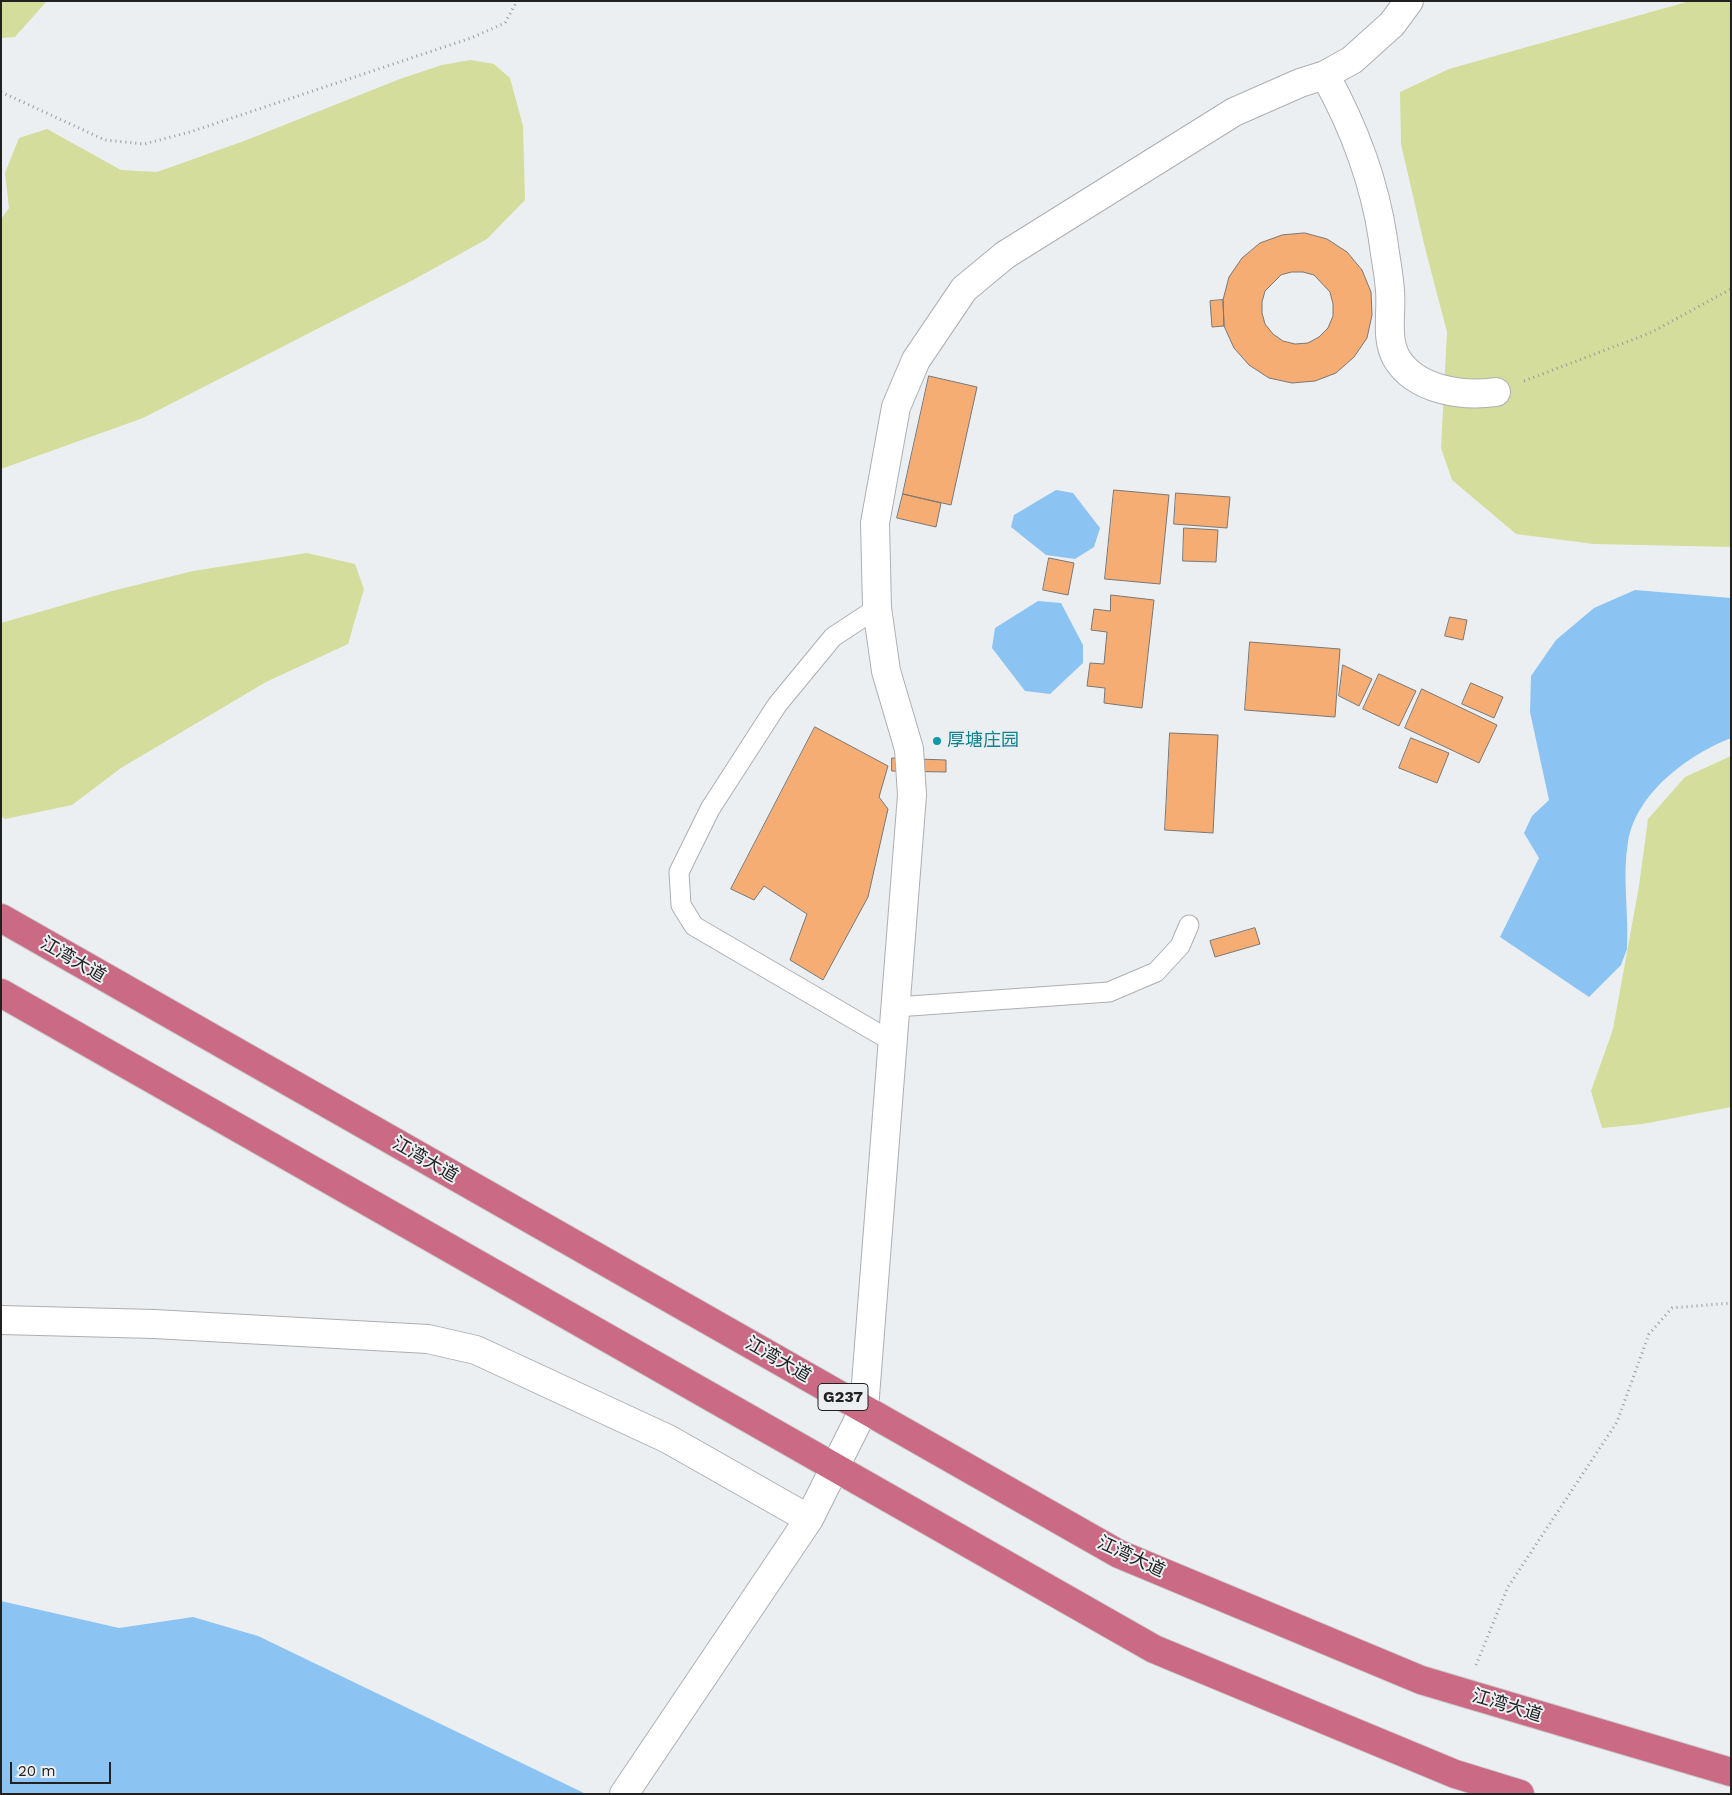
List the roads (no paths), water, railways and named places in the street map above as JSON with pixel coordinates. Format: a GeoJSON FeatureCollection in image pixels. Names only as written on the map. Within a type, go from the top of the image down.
{"type":"FeatureCollection","features":[{"type":"Feature","properties":{"kind":"highway","name":"江湾大道"},"geometry":{"type":"LineString","coordinates":[[1,918],[1119,1554],[1421,1680],[1731,1772]]}},
{"type":"Feature","properties":{"kind":"highway"},"geometry":{"type":"LineString","coordinates":[[1,993],[1154,1649],[1455,1774],[1520,1794]]}},
{"type":"Feature","properties":{"kind":"street"},"geometry":{"type":"LineString","coordinates":[[627,1789],[809,1519],[864,1409],[912,795],[909,749],[886,671],[877,608],[875,523],[896,407],[916,360],[964,289],[1004,256],[1234,112],[1285,89],[1325,75],[1352,60],[1392,24],[1409,1]]}},
{"type":"Feature","properties":{"kind":"street"},"geometry":{"type":"LineString","coordinates":[[1325,75],[1350,123],[1373,184],[1390,292],[1392,346],[1397,358],[1406,370],[1420,380],[1439,388],[1458,394],[1478,395],[1496,392]]}},
{"type":"Feature","properties":{"kind":"street"},"geometry":{"type":"LineString","coordinates":[[1,1320],[154,1324],[428,1339],[476,1350],[668,1439],[809,1519]]}},
{"type":"Feature","properties":{"kind":"lane"},"geometry":{"type":"LineString","coordinates":[[877,608],[833,637],[777,705],[710,809],[679,872],[681,905],[694,926],[893,1042]]}},
{"type":"Feature","properties":{"kind":"lane"},"geometry":{"type":"LineString","coordinates":[[896,1007],[1109,992],[1156,972],[1180,946],[1188,925]]}},
{"type":"Feature","properties":{"kind":"water"},"geometry":{"type":"Polygon","coordinates":[[[1056,490],[1073,493],[1100,528],[1094,547],[1075,559],[1046,555],[1011,527],[1014,515],[1056,490]]]}},
{"type":"Feature","properties":{"kind":"water"},"geometry":{"type":"Polygon","coordinates":[[[1635,590],[1731,598],[1731,738],[1715,745],[1682,765],[1666,778],[1641,807],[1633,824],[1626,855],[1627,949],[1621,965],[1589,997],[1500,937],[1539,858],[1524,833],[1532,816],[1549,800],[1530,712],[1531,676],[1556,640],[1594,608],[1635,590]]]}},
{"type":"Feature","properties":{"kind":"water"},"geometry":{"type":"Polygon","coordinates":[[[1038,601],[1061,603],[1083,645],[1083,663],[1050,694],[1025,691],[992,648],[995,628],[1038,601]]]}},
{"type":"Feature","properties":{"kind":"water"},"geometry":{"type":"Polygon","coordinates":[[[1,1601],[119,1628],[193,1617],[258,1636],[586,1794],[1,1794],[1,1601]]]}},
{"type":"Feature","properties":{"kind":"place","name":"厚塘庄园"},"geometry":{"type":"Point","coordinates":[937,741]}}]}
